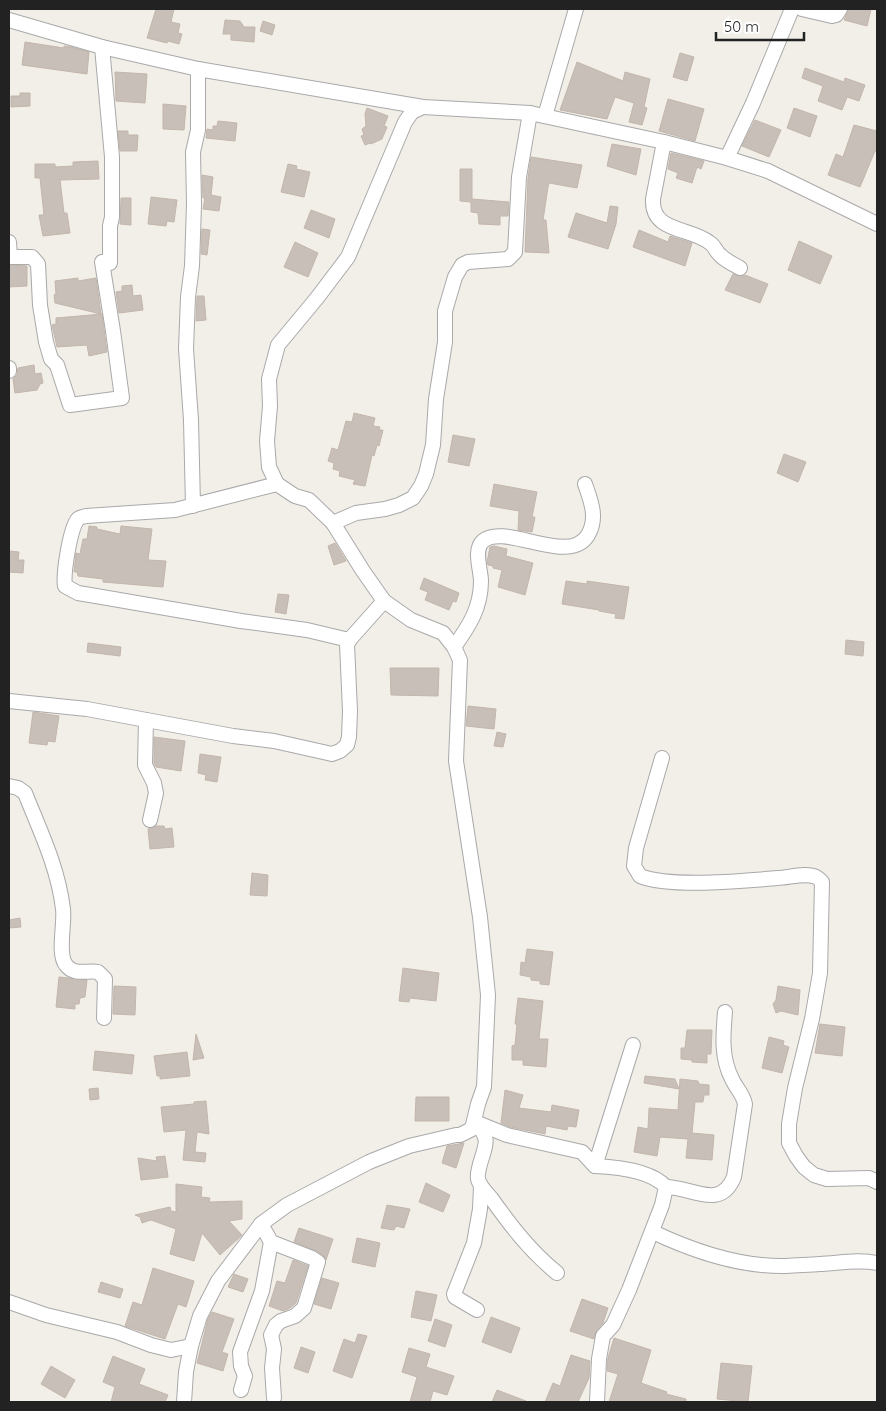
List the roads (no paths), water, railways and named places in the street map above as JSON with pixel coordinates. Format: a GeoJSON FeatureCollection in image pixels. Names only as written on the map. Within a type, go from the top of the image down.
{"type":"FeatureCollection","features":[{"type":"Feature","properties":{"kind":"street"},"geometry":{"type":"LineString","coordinates":[[727,158],[753,104],[792,9]]}},
{"type":"Feature","properties":{"kind":"street"},"geometry":{"type":"LineString","coordinates":[[802,9],[832,16],[836,15],[840,9]]}},
{"type":"Feature","properties":{"kind":"street"},"geometry":{"type":"LineString","coordinates":[[545,116],[575,10]]}},
{"type":"Feature","properties":{"kind":"street"},"geometry":{"type":"LineString","coordinates":[[9,20],[102,46],[198,69],[423,107],[545,116],[664,142],[727,158],[768,171],[877,224]]}},
{"type":"Feature","properties":{"kind":"street"},"geometry":{"type":"LineString","coordinates":[[9,242],[9,258],[32,257],[38,264],[40,305],[46,342],[51,359],[57,365],[70,405],[122,398],[114,331],[102,262],[110,263],[112,185],[111,148],[102,46]]}},
{"type":"Feature","properties":{"kind":"street"},"geometry":{"type":"LineString","coordinates":[[193,506],[191,420],[186,349],[188,297],[192,266],[193,152],[198,130],[198,69]]}},
{"type":"Feature","properties":{"kind":"street"},"geometry":{"type":"LineString","coordinates":[[184,1402],[186,1372],[200,1316],[218,1281],[262,1224],[288,1205],[369,1162],[409,1146],[456,1134],[460,1135],[472,1129],[484,1088],[488,995],[480,918],[456,761],[460,660],[454,647],[443,633],[411,620],[384,601],[333,523],[309,500],[295,496],[277,484],[269,467],[267,441],[270,406],[269,379],[278,346],[348,257],[405,122],[412,112],[423,107]]}},
{"type":"Feature","properties":{"kind":"street"},"geometry":{"type":"LineString","coordinates":[[333,523],[356,513],[399,505],[413,498],[421,486],[433,445],[436,399],[445,342],[446,307],[455,277],[462,265],[474,260],[508,259],[515,252],[518,177],[530,114]]}},
{"type":"Feature","properties":{"kind":"street"},"geometry":{"type":"LineString","coordinates":[[664,142],[652,207],[658,219],[710,242],[719,254],[740,268]]}},
{"type":"Feature","properties":{"kind":"street"},"geometry":{"type":"LineString","coordinates":[[277,484],[193,506],[155,512],[86,516],[81,518],[77,520],[71,539],[65,568],[65,586],[78,593],[241,621],[307,630],[349,640]]}},
{"type":"Feature","properties":{"kind":"street"},"geometry":{"type":"LineString","coordinates":[[454,647],[474,618],[481,582],[479,550],[482,541],[491,537],[503,536],[558,547],[578,544],[586,539],[592,529],[594,518],[592,504],[585,484]]}},
{"type":"Feature","properties":{"kind":"street"},"geometry":{"type":"LineString","coordinates":[[9,701],[87,709],[274,741],[332,754],[340,751],[347,745],[349,737],[350,711],[347,651],[349,640],[384,601]]}},
{"type":"Feature","properties":{"kind":"street"},"geometry":{"type":"LineString","coordinates":[[146,720],[145,765],[154,783],[156,793],[150,820]]}},
{"type":"Feature","properties":{"kind":"street"},"geometry":{"type":"LineString","coordinates":[[662,758],[636,848],[634,866],[640,876],[658,880],[703,882],[808,876],[817,877],[822,882],[820,973],[812,1019],[795,1088],[789,1124],[789,1143],[804,1167],[814,1175],[827,1179],[869,1178],[877,1182]]}},
{"type":"Feature","properties":{"kind":"street"},"geometry":{"type":"LineString","coordinates":[[9,786],[18,788],[25,793],[51,855],[63,911],[62,952],[64,962],[66,966],[74,971],[98,972],[104,976],[104,1018]]}},
{"type":"Feature","properties":{"kind":"street"},"geometry":{"type":"LineString","coordinates":[[475,1122],[507,1135],[582,1152],[595,1166],[626,1168],[658,1180],[666,1186],[678,1187],[700,1195],[711,1196],[724,1192],[730,1187],[734,1178],[745,1104],[744,1097],[732,1078],[724,1052],[725,1012]]}},
{"type":"Feature","properties":{"kind":"street"},"geometry":{"type":"LineString","coordinates":[[595,1166],[633,1045]]}},
{"type":"Feature","properties":{"kind":"street"},"geometry":{"type":"LineString","coordinates":[[475,1122],[483,1131],[486,1141],[478,1172],[481,1187],[536,1256],[556,1273]]}},
{"type":"Feature","properties":{"kind":"street"},"geometry":{"type":"LineString","coordinates":[[597,1402],[603,1336],[613,1325],[629,1290],[653,1232],[665,1198],[666,1186]]}},
{"type":"Feature","properties":{"kind":"street"},"geometry":{"type":"LineString","coordinates":[[477,1310],[455,1297],[454,1294],[474,1243],[480,1209],[481,1187]]}},
{"type":"Feature","properties":{"kind":"street"},"geometry":{"type":"LineString","coordinates":[[241,1390],[245,1376],[240,1366],[240,1352],[262,1291],[271,1242],[262,1224]]}},
{"type":"Feature","properties":{"kind":"street"},"geometry":{"type":"LineString","coordinates":[[653,1232],[680,1245],[747,1263],[784,1266],[850,1261],[877,1263]]}},
{"type":"Feature","properties":{"kind":"street"},"geometry":{"type":"LineString","coordinates":[[271,1242],[312,1258],[316,1260],[318,1265],[304,1308],[295,1316],[280,1321],[271,1335],[274,1348],[272,1368],[274,1398]]}},
{"type":"Feature","properties":{"kind":"street"},"geometry":{"type":"LineString","coordinates":[[9,1302],[46,1315],[117,1332],[151,1345],[171,1350],[191,1346]]}}]}
